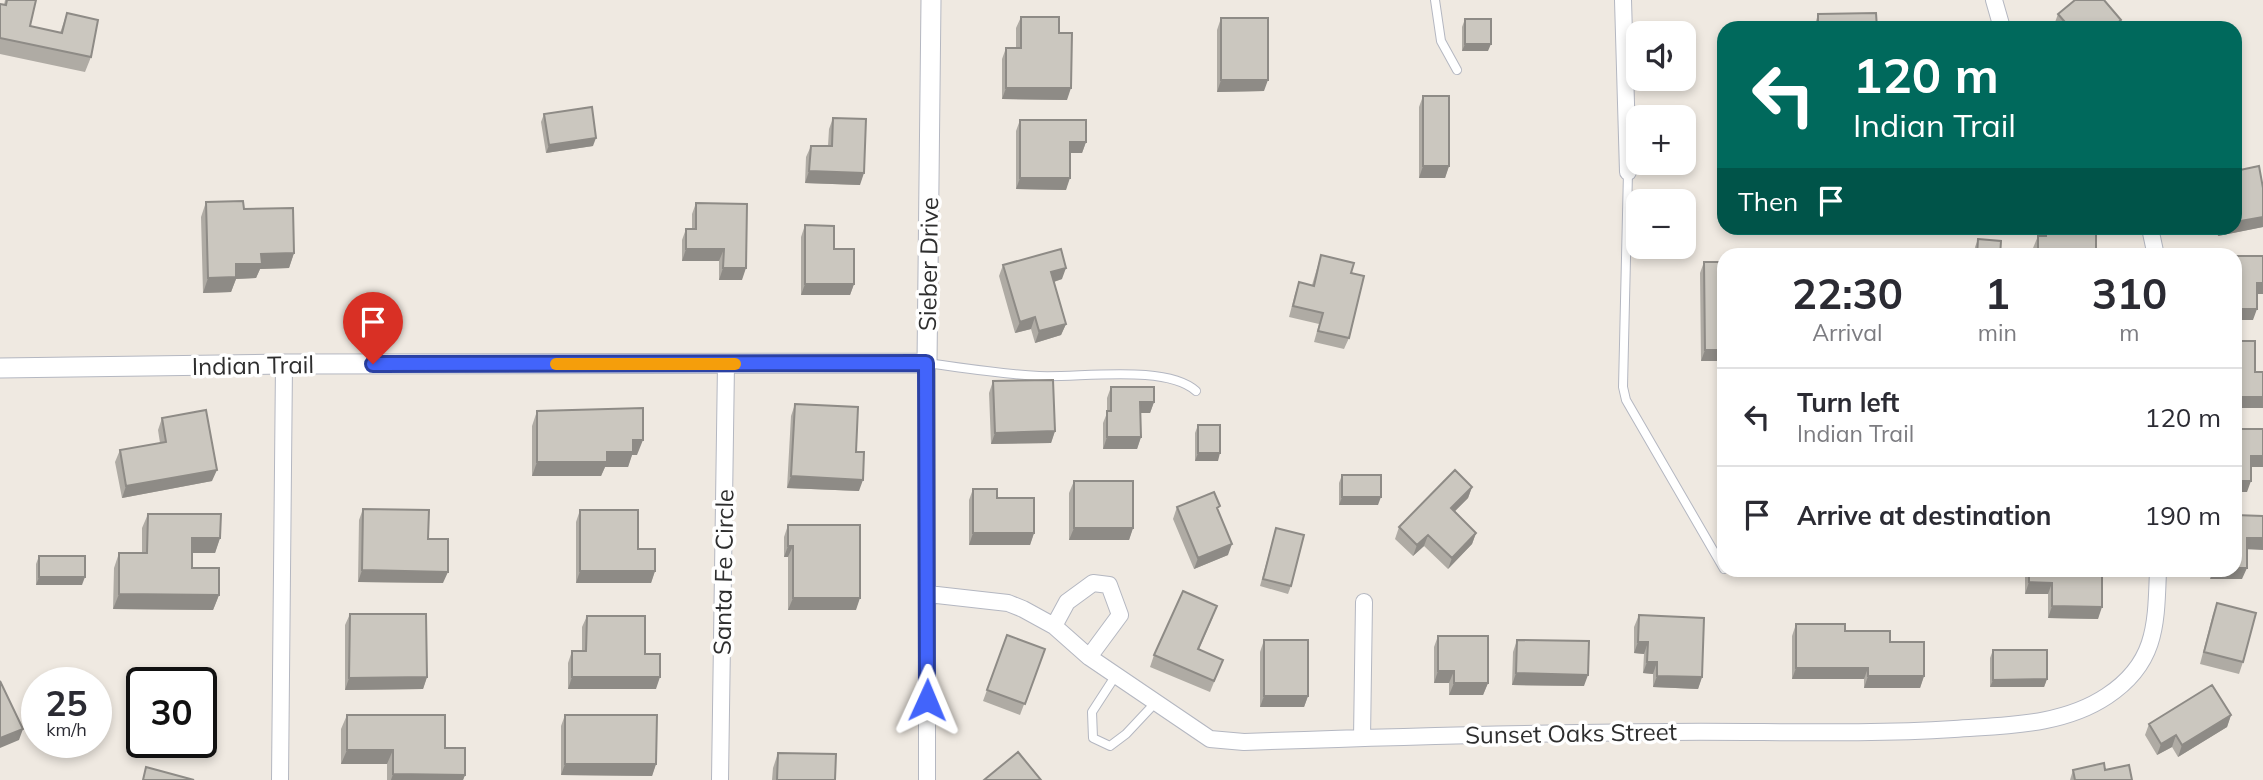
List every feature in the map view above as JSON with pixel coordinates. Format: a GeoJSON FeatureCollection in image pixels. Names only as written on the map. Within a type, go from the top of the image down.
{"type":"FeatureCollection","features":[{"type":"Feature","properties":{"kind":"street","name":"Sieber Drive"},"geometry":{"type":"LineString","coordinates":[[926,780],[926,363],[931,0]]}},
{"type":"Feature","properties":{"kind":"street"},"geometry":{"type":"LineString","coordinates":[[1623,0],[1626,105]]}},
{"type":"Feature","properties":{"kind":"street"},"geometry":{"type":"LineString","coordinates":[[1994,0],[2000,21]]}},
{"type":"Feature","properties":{"kind":"street","name":"Indian Trail"},"geometry":{"type":"LineString","coordinates":[[0,368],[284,364],[926,363]]}},
{"type":"Feature","properties":{"kind":"street"},"geometry":{"type":"LineString","coordinates":[[280,780],[284,364]]}},
{"type":"Feature","properties":{"kind":"street","name":"Santa Fe Circle"},"geometry":{"type":"LineString","coordinates":[[720,780],[726,364]]}},
{"type":"Feature","properties":{"kind":"street","name":"Sunset Oaks Street"},"geometry":{"type":"LineString","coordinates":[[928,594],[1007,603],[1054,625],[1089,657],[1210,739],[1244,742],[1675,732],[1875,734],[2035,724],[2106,697],[2140,665],[2156,629],[2158,577]]}},
{"type":"Feature","properties":{"kind":"street"},"geometry":{"type":"LineString","coordinates":[[1054,625],[1067,602],[1093,583],[1109,585],[1120,615],[1089,657]]}},
{"type":"Feature","properties":{"kind":"street"},"geometry":{"type":"LineString","coordinates":[[1362,738],[1364,602]]}},
{"type":"Feature","properties":{"kind":"lane"},"geometry":{"type":"LineString","coordinates":[[1435,0],[1441,41],[1457,69]]}},
{"type":"Feature","properties":{"kind":"lane"},"geometry":{"type":"LineString","coordinates":[[1628,175],[1623,387],[1626,400],[1717,558]]}},
{"type":"Feature","properties":{"kind":"lane"},"geometry":{"type":"LineString","coordinates":[[926,363],[1042,376],[1155,376],[1187,383],[1196,391]]}},
{"type":"Feature","properties":{"kind":"lane"},"geometry":{"type":"LineString","coordinates":[[1116,675],[1092,712],[1093,738],[1110,746],[1126,734],[1156,702]]}},
{"type":"Feature","properties":{"kind":"building"},"geometry":{"type":"Polygon","coordinates":[[[7,0],[36,0],[30,26],[62,33],[67,13],[98,20],[91,57],[0,38],[0,4],[6,5],[7,0]]]}},
{"type":"Feature","properties":{"kind":"building"},"geometry":{"type":"Polygon","coordinates":[[[2075,0],[2104,0],[2121,20],[2064,21],[2058,14],[2075,0]]]}},
{"type":"Feature","properties":{"kind":"building"},"geometry":{"type":"Polygon","coordinates":[[[1876,13],[1877,21],[1818,21],[1818,14],[1876,13]]]}},
{"type":"Feature","properties":{"kind":"building"},"geometry":{"type":"Polygon","coordinates":[[[1021,17],[1059,17],[1059,33],[1072,33],[1071,88],[1006,88],[1006,48],[1021,48],[1021,17]]]}},
{"type":"Feature","properties":{"kind":"building"},"geometry":{"type":"Polygon","coordinates":[[[1221,18],[1268,18],[1268,80],[1221,80],[1221,18]]]}},
{"type":"Feature","properties":{"kind":"building"},"geometry":{"type":"Polygon","coordinates":[[[1465,19],[1491,19],[1491,44],[1465,44],[1465,19]]]}},
{"type":"Feature","properties":{"kind":"building"},"geometry":{"type":"Polygon","coordinates":[[[1423,96],[1449,96],[1449,166],[1423,166],[1423,96]]]}},
{"type":"Feature","properties":{"kind":"building"},"geometry":{"type":"Polygon","coordinates":[[[592,107],[596,138],[549,145],[544,114],[592,107]]]}},
{"type":"Feature","properties":{"kind":"building"},"geometry":{"type":"Polygon","coordinates":[[[833,118],[866,119],[864,173],[809,171],[811,146],[832,146],[833,118]]]}},
{"type":"Feature","properties":{"kind":"building"},"geometry":{"type":"Polygon","coordinates":[[[1020,120],[1086,120],[1086,142],[1070,142],[1070,178],[1020,178],[1020,120]]]}},
{"type":"Feature","properties":{"kind":"building"},"geometry":{"type":"Polygon","coordinates":[[[2259,166],[2263,188],[2263,217],[2242,221],[2242,170],[2259,166]]]}},
{"type":"Feature","properties":{"kind":"building"},"geometry":{"type":"Polygon","coordinates":[[[243,201],[244,209],[293,208],[294,253],[261,254],[262,264],[236,264],[236,277],[208,278],[206,202],[243,201]]]}},
{"type":"Feature","properties":{"kind":"building"},"geometry":{"type":"Polygon","coordinates":[[[696,203],[747,204],[746,268],[723,268],[724,249],[686,249],[686,229],[696,229],[696,203]]]}},
{"type":"Feature","properties":{"kind":"building"},"geometry":{"type":"Polygon","coordinates":[[[805,225],[834,226],[834,249],[854,249],[854,284],[805,284],[805,225]]]}},
{"type":"Feature","properties":{"kind":"building"},"geometry":{"type":"Polygon","coordinates":[[[2096,235],[2096,248],[2038,248],[2038,236],[2096,235]]]}},
{"type":"Feature","properties":{"kind":"building"},"geometry":{"type":"Polygon","coordinates":[[[1978,239],[2001,241],[2001,248],[1977,248],[1978,239]]]}},
{"type":"Feature","properties":{"kind":"building"},"geometry":{"type":"Polygon","coordinates":[[[1061,249],[1066,268],[1051,272],[1066,324],[1039,331],[1035,317],[1020,322],[1003,265],[1061,249]]]}},
{"type":"Feature","properties":{"kind":"building"},"geometry":{"type":"Polygon","coordinates":[[[1321,255],[1354,263],[1351,273],[1364,276],[1349,338],[1318,331],[1323,313],[1293,306],[1299,282],[1314,286],[1321,255]]]}},
{"type":"Feature","properties":{"kind":"building"},"geometry":{"type":"Polygon","coordinates":[[[2242,256],[2263,256],[2263,283],[2257,283],[2257,309],[2242,309],[2242,256]]]}},
{"type":"Feature","properties":{"kind":"building"},"geometry":{"type":"Polygon","coordinates":[[[1704,262],[1717,262],[1717,350],[1705,350],[1704,262]]]}},
{"type":"Feature","properties":{"kind":"building"},"geometry":{"type":"Polygon","coordinates":[[[2242,341],[2255,341],[2255,372],[2263,372],[2263,397],[2242,397],[2242,341]]]}},
{"type":"Feature","properties":{"kind":"building"},"geometry":{"type":"Polygon","coordinates":[[[1053,380],[1055,431],[995,433],[993,381],[1053,380]]]}},
{"type":"Feature","properties":{"kind":"building"},"geometry":{"type":"Polygon","coordinates":[[[1111,387],[1154,387],[1154,402],[1140,402],[1141,437],[1107,437],[1111,387]]]}},
{"type":"Feature","properties":{"kind":"building"},"geometry":{"type":"Polygon","coordinates":[[[795,404],[858,407],[856,452],[864,452],[863,480],[791,476],[795,404]]]}},
{"type":"Feature","properties":{"kind":"building"},"geometry":{"type":"Polygon","coordinates":[[[643,408],[643,440],[633,440],[633,452],[607,452],[607,462],[537,462],[537,411],[643,408]]]}},
{"type":"Feature","properties":{"kind":"building"},"geometry":{"type":"Polygon","coordinates":[[[206,410],[217,470],[126,486],[120,450],[166,442],[162,418],[206,410]]]}},
{"type":"Feature","properties":{"kind":"building"},"geometry":{"type":"Polygon","coordinates":[[[1198,425],[1220,425],[1220,453],[1198,453],[1198,425]]]}},
{"type":"Feature","properties":{"kind":"building"},"geometry":{"type":"Polygon","coordinates":[[[2242,429],[2263,429],[2263,456],[2251,456],[2251,481],[2242,481],[2242,429]]]}},
{"type":"Feature","properties":{"kind":"building"},"geometry":{"type":"Polygon","coordinates":[[[1455,470],[1472,487],[1451,508],[1476,533],[1452,558],[1428,535],[1417,545],[1399,527],[1455,470]]]}},
{"type":"Feature","properties":{"kind":"building"},"geometry":{"type":"Polygon","coordinates":[[[1342,475],[1381,475],[1381,497],[1342,497],[1342,475]]]}},
{"type":"Feature","properties":{"kind":"building"},"geometry":{"type":"Polygon","coordinates":[[[1074,481],[1133,481],[1133,528],[1074,528],[1074,481]]]}},
{"type":"Feature","properties":{"kind":"building"},"geometry":{"type":"Polygon","coordinates":[[[973,489],[997,489],[997,498],[1034,498],[1034,533],[973,533],[973,489]]]}},
{"type":"Feature","properties":{"kind":"building"},"geometry":{"type":"Polygon","coordinates":[[[1214,492],[1220,506],[1217,508],[1232,544],[1198,558],[1177,507],[1214,492]]]}},
{"type":"Feature","properties":{"kind":"building"},"geometry":{"type":"Polygon","coordinates":[[[363,509],[429,510],[428,539],[448,539],[448,572],[362,570],[363,509]]]}},
{"type":"Feature","properties":{"kind":"building"},"geometry":{"type":"Polygon","coordinates":[[[580,510],[638,510],[638,549],[655,549],[655,571],[580,571],[580,510]]]}},
{"type":"Feature","properties":{"kind":"building"},"geometry":{"type":"Polygon","coordinates":[[[148,514],[221,514],[220,538],[192,538],[192,568],[219,568],[219,595],[119,594],[119,553],[147,553],[148,514]]]}},
{"type":"Feature","properties":{"kind":"building"},"geometry":{"type":"Polygon","coordinates":[[[2242,515],[2263,516],[2263,538],[2247,538],[2247,568],[2242,568],[2242,515]]]}},
{"type":"Feature","properties":{"kind":"building"},"geometry":{"type":"Polygon","coordinates":[[[788,525],[860,525],[860,598],[793,598],[793,546],[788,546],[788,525]]]}},
{"type":"Feature","properties":{"kind":"building"},"geometry":{"type":"Polygon","coordinates":[[[1276,528],[1304,535],[1291,586],[1263,579],[1276,528]]]}},
{"type":"Feature","properties":{"kind":"building"},"geometry":{"type":"Polygon","coordinates":[[[39,556],[85,556],[85,577],[39,577],[39,556]]]}},
{"type":"Feature","properties":{"kind":"building"},"geometry":{"type":"Polygon","coordinates":[[[2029,577],[2102,577],[2102,607],[2052,606],[2052,583],[2029,582],[2029,577]]]}},
{"type":"Feature","properties":{"kind":"building"},"geometry":{"type":"Polygon","coordinates":[[[1183,591],[1217,606],[1198,649],[1223,660],[1214,681],[1154,655],[1183,591]]]}},
{"type":"Feature","properties":{"kind":"building"},"geometry":{"type":"Polygon","coordinates":[[[2217,603],[2256,613],[2243,662],[2204,652],[2217,603]]]}},
{"type":"Feature","properties":{"kind":"building"},"geometry":{"type":"Polygon","coordinates":[[[350,614],[426,614],[427,677],[349,678],[350,614]]]}},
{"type":"Feature","properties":{"kind":"building"},"geometry":{"type":"Polygon","coordinates":[[[1639,615],[1704,618],[1702,677],[1657,676],[1657,662],[1647,662],[1648,642],[1638,642],[1639,615]]]}},
{"type":"Feature","properties":{"kind":"building"},"geometry":{"type":"Polygon","coordinates":[[[587,616],[645,616],[645,654],[660,654],[660,677],[572,677],[572,651],[586,651],[587,616]]]}},
{"type":"Feature","properties":{"kind":"building"},"geometry":{"type":"Polygon","coordinates":[[[1796,624],[1845,624],[1845,631],[1890,631],[1890,642],[1924,642],[1924,676],[1868,676],[1868,668],[1796,668],[1796,624]]]}},
{"type":"Feature","properties":{"kind":"building"},"geometry":{"type":"Polygon","coordinates":[[[1007,635],[1045,649],[1025,704],[987,690],[1007,635]]]}},
{"type":"Feature","properties":{"kind":"building"},"geometry":{"type":"Polygon","coordinates":[[[1438,636],[1488,636],[1488,683],[1454,683],[1454,671],[1438,671],[1438,636]]]}},
{"type":"Feature","properties":{"kind":"building"},"geometry":{"type":"Polygon","coordinates":[[[1264,640],[1308,640],[1308,696],[1264,696],[1264,640]]]}},
{"type":"Feature","properties":{"kind":"building"},"geometry":{"type":"Polygon","coordinates":[[[1517,640],[1589,641],[1588,675],[1516,673],[1517,640]]]}},
{"type":"Feature","properties":{"kind":"building"},"geometry":{"type":"Polygon","coordinates":[[[1993,650],[2047,650],[2047,679],[1993,680],[1993,650]]]}},
{"type":"Feature","properties":{"kind":"building"},"geometry":{"type":"Polygon","coordinates":[[[0,681],[21,730],[0,738],[0,681]]]}},
{"type":"Feature","properties":{"kind":"building"},"geometry":{"type":"Polygon","coordinates":[[[2212,685],[2231,715],[2182,745],[2176,735],[2161,744],[2149,724],[2212,685]]]}},
{"type":"Feature","properties":{"kind":"building"},"geometry":{"type":"Polygon","coordinates":[[[347,715],[445,715],[445,748],[465,748],[465,775],[393,774],[393,750],[347,750],[347,715]]]}},
{"type":"Feature","properties":{"kind":"building"},"geometry":{"type":"Polygon","coordinates":[[[565,715],[657,715],[656,764],[565,764],[565,715]]]}},
{"type":"Feature","properties":{"kind":"building"},"geometry":{"type":"Polygon","coordinates":[[[1018,752],[1041,780],[984,780],[1018,752]]]}},
{"type":"Feature","properties":{"kind":"building"},"geometry":{"type":"Polygon","coordinates":[[[778,753],[836,754],[835,780],[777,780],[778,753]]]}},
{"type":"Feature","properties":{"kind":"building"},"geometry":{"type":"Polygon","coordinates":[[[2104,763],[2105,770],[2129,765],[2132,780],[2075,780],[2073,770],[2104,763]]]}},
{"type":"Feature","properties":{"kind":"building"},"geometry":{"type":"Polygon","coordinates":[[[146,767],[194,780],[143,780],[146,767]]]}},
{"type":"Feature","properties":{"kind":"slow traffic"},"geometry":{"type":"LineString","coordinates":[[556,364],[735,364]]}},
{"type":"Feature","properties":{"kind":"route"},"geometry":{"type":"LineString","coordinates":[[373,364],[926,363],[927,700]]}}]}
